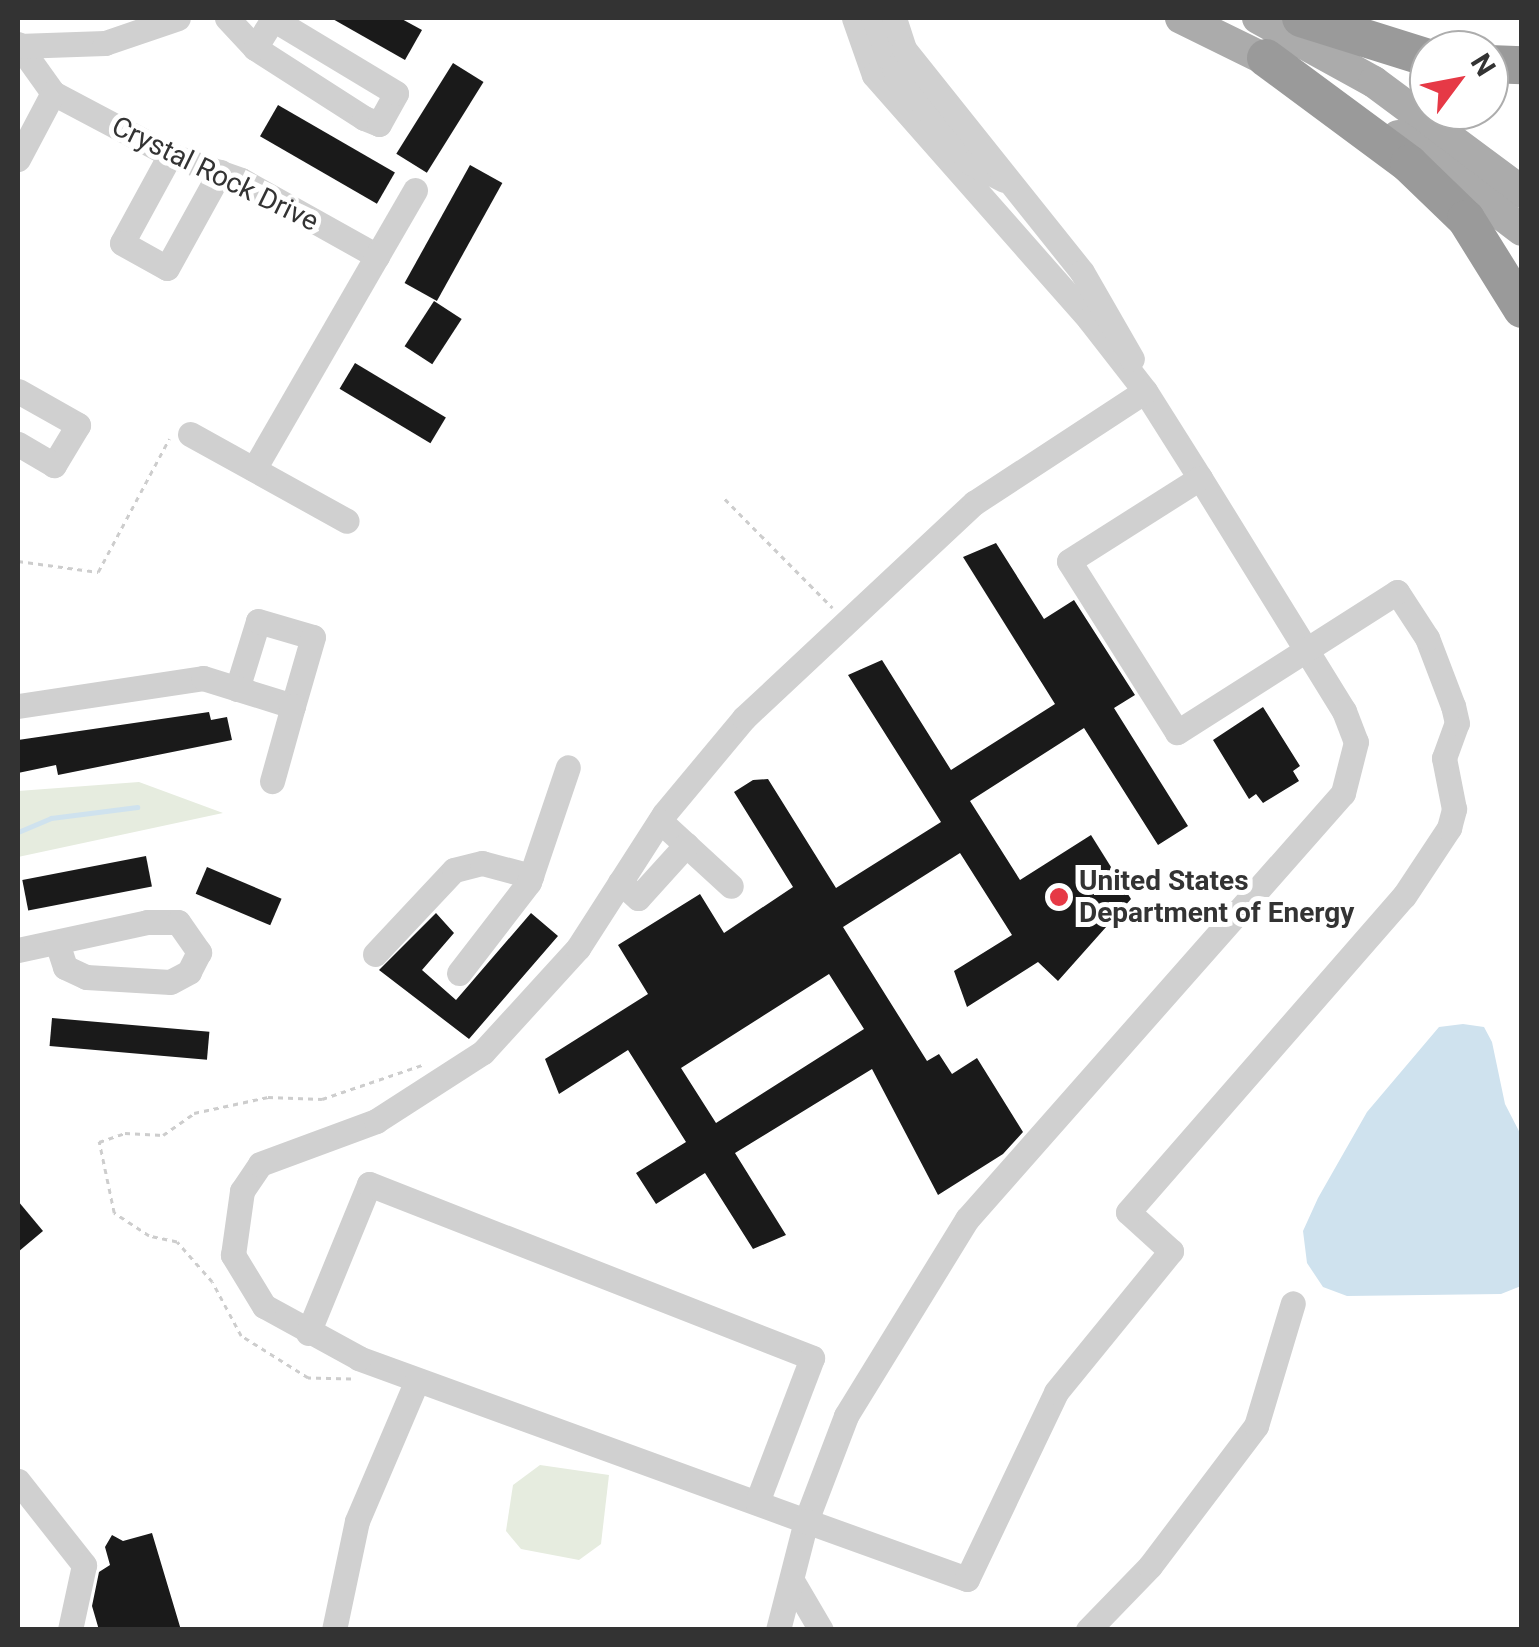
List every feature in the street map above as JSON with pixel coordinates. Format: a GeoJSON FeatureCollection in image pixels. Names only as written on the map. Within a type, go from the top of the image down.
{"type":"FeatureCollection","features":[{"type":"Feature","properties":{"kind":"highway"},"geometry":{"type":"LineString","coordinates":[[1301,18],[1409,52]]}},
{"type":"Feature","properties":{"kind":"highway"},"geometry":{"type":"LineString","coordinates":[[1266,58],[1438,191],[1466,219],[1522,309]]}},
{"type":"Feature","properties":{"kind":"main road"},"geometry":{"type":"LineString","coordinates":[[1181,18],[1266,58],[1415,147],[1522,230]]}},
{"type":"Feature","properties":{"kind":"main road"},"geometry":{"type":"LineString","coordinates":[[1258,18],[1374,82],[1522,192]]}},
{"type":"Feature","properties":{"kind":"street","name":"Crystal Rock Drive"},"geometry":{"type":"LineString","coordinates":[[18,45],[105,43],[178,18]]}},
{"type":"Feature","properties":{"kind":"street"},"geometry":{"type":"LineString","coordinates":[[227,18],[254,48],[380,124],[396,92],[273,19],[254,48]]}},
{"type":"Feature","properties":{"kind":"street"},"geometry":{"type":"LineString","coordinates":[[778,1630],[794,1584],[806,1521],[854,1402],[968,1219],[1343,793],[1356,742],[1307,650],[1145,391],[874,75],[854,18]]}},
{"type":"Feature","properties":{"kind":"street"},"geometry":{"type":"LineString","coordinates":[[873,18],[894,68],[971,162],[1012,184]]}},
{"type":"Feature","properties":{"kind":"street"},"geometry":{"type":"LineString","coordinates":[[894,18],[904,49],[1112,315],[1145,391]]}},
{"type":"Feature","properties":{"kind":"street","name":"Crystal Rock Drive"},"geometry":{"type":"LineString","coordinates":[[18,45],[53,93],[170,155],[220,172],[377,256]]}},
{"type":"Feature","properties":{"kind":"street"},"geometry":{"type":"LineString","coordinates":[[18,160],[53,93]]}},
{"type":"Feature","properties":{"kind":"street"},"geometry":{"type":"LineString","coordinates":[[170,155],[122,243],[168,268],[220,172]]}},
{"type":"Feature","properties":{"kind":"street"},"geometry":{"type":"LineString","coordinates":[[254,469],[416,190]]}},
{"type":"Feature","properties":{"kind":"street"},"geometry":{"type":"LineString","coordinates":[[18,391],[78,425],[54,465],[18,444]]}},
{"type":"Feature","properties":{"kind":"street"},"geometry":{"type":"LineString","coordinates":[[1145,391],[974,503],[844,620],[744,718],[660,821],[578,948],[483,1052],[376,1121],[282,1150],[251,1177],[234,1220],[233,1255],[264,1306],[308,1333],[417,1380],[967,1578],[1056,1392],[1171,1250],[1128,1212],[1436,853],[1454,809],[1444,758],[1457,723],[1427,638],[1397,592],[1177,732],[1069,561],[1200,478]]}},
{"type":"Feature","properties":{"kind":"street"},"geometry":{"type":"LineString","coordinates":[[190,434],[347,521]]}},
{"type":"Feature","properties":{"kind":"street"},"geometry":{"type":"LineString","coordinates":[[237,689],[258,621],[313,637],[272,781]]}},
{"type":"Feature","properties":{"kind":"street"},"geometry":{"type":"LineString","coordinates":[[18,706],[203,678],[293,706]]}},
{"type":"Feature","properties":{"kind":"street"},"geometry":{"type":"LineString","coordinates":[[458,973],[531,876],[568,767]]}},
{"type":"Feature","properties":{"kind":"street"},"geometry":{"type":"LineString","coordinates":[[660,821],[731,886]]}},
{"type":"Feature","properties":{"kind":"street"},"geometry":{"type":"LineString","coordinates":[[620,882],[638,898],[686,845]]}},
{"type":"Feature","properties":{"kind":"street"},"geometry":{"type":"LineString","coordinates":[[375,954],[454,870],[482,863],[531,876]]}},
{"type":"Feature","properties":{"kind":"street"},"geometry":{"type":"LineString","coordinates":[[18,950],[57,942],[178,922],[199,952],[189,972],[170,982],[86,977],[65,966],[57,942]]}},
{"type":"Feature","properties":{"kind":"street"},"geometry":{"type":"LineString","coordinates":[[308,1333],[368,1184],[384,1190],[812,1358],[757,1502]]}},
{"type":"Feature","properties":{"kind":"street"},"geometry":{"type":"LineString","coordinates":[[1088,1630],[1150,1566],[1256,1426],[1293,1303]]}},
{"type":"Feature","properties":{"kind":"street"},"geometry":{"type":"LineString","coordinates":[[334,1630],[358,1520],[417,1380]]}},
{"type":"Feature","properties":{"kind":"street"},"geometry":{"type":"LineString","coordinates":[[18,1481],[84,1565],[70,1630]]}},
{"type":"Feature","properties":{"kind":"street"},"geometry":{"type":"LineString","coordinates":[[794,1584],[822,1630]]}},
{"type":"Feature","properties":{"kind":"path"},"geometry":{"type":"LineString","coordinates":[[18,561],[98,572],[168,440],[190,434]]}},
{"type":"Feature","properties":{"kind":"path"},"geometry":{"type":"LineString","coordinates":[[725,498],[844,620]]}},
{"type":"Feature","properties":{"kind":"shaded area"},"geometry":{"type":"Polygon","coordinates":[[[139,782],[223,813],[18,857],[18,791],[139,782]]]}},
{"type":"Feature","properties":{"kind":"shaded area"},"geometry":{"type":"Polygon","coordinates":[[[540,1465],[609,1475],[601,1544],[579,1560],[521,1549],[506,1531],[513,1485],[540,1465]]]}},
{"type":"Feature","properties":{"kind":"water"},"geometry":{"type":"Polygon","coordinates":[[[1439,1027],[1484,1027],[1492,1042],[1505,1104],[1521,1135],[1521,1286],[1501,1294],[1347,1296],[1323,1287],[1307,1263],[1303,1231],[1318,1198],[1367,1112],[1439,1027]]]}},
{"type":"Feature","properties":{"kind":"building"},"geometry":{"type":"Polygon","coordinates":[[[331,18],[400,18],[422,30],[405,60],[331,18]]]}},
{"type":"Feature","properties":{"kind":"building"},"geometry":{"type":"Polygon","coordinates":[[[453,63],[484,82],[427,173],[396,154],[453,63]]]}},
{"type":"Feature","properties":{"kind":"building"},"geometry":{"type":"Polygon","coordinates":[[[278,105],[395,172],[377,204],[260,136],[278,105]]]}},
{"type":"Feature","properties":{"kind":"building"},"geometry":{"type":"Polygon","coordinates":[[[470,165],[502,183],[437,301],[405,283],[470,165]]]}},
{"type":"Feature","properties":{"kind":"building"},"geometry":{"type":"Polygon","coordinates":[[[434,301],[462,319],[432,364],[405,346],[434,301]]]}},
{"type":"Feature","properties":{"kind":"building"},"geometry":{"type":"Polygon","coordinates":[[[355,363],[446,418],[430,443],[340,389],[355,363]]]}},
{"type":"Feature","properties":{"kind":"building","name":"United States Department of Energy"},"geometry":{"type":"Polygon","coordinates":[[[996,543],[1044,619],[1074,600],[1135,695],[1114,708],[1188,826],[1158,845],[1084,728],[970,801],[1020,880],[1091,835],[1131,899],[1058,981],[1038,962],[967,1007],[954,971],[1012,935],[960,853],[843,927],[927,1061],[939,1054],[952,1074],[977,1058],[1023,1132],[1003,1154],[938,1195],[872,1069],[735,1153],[786,1235],[753,1249],[705,1173],[656,1204],[636,1173],[686,1142],[628,1050],[559,1094],[545,1059],[648,994],[618,945],[700,894],[724,933],[793,887],[734,792],[753,780],[768,779],[836,888],[941,822],[848,675],[882,660],[951,770],[1055,704],[963,557],[996,543]],[[829,974],[681,1068],[716,1123],[864,1029],[829,974]]]}},
{"type":"Feature","properties":{"kind":"building"},"geometry":{"type":"Polygon","coordinates":[[[1263,707],[1300,766],[1293,771],[1299,781],[1263,803],[1256,794],[1249,799],[1213,740],[1263,707]]]}},
{"type":"Feature","properties":{"kind":"building"},"geometry":{"type":"Polygon","coordinates":[[[209,712],[211,720],[227,717],[232,740],[58,775],[56,765],[18,773],[18,740],[209,712]]]}},
{"type":"Feature","properties":{"kind":"building"},"geometry":{"type":"Polygon","coordinates":[[[146,856],[152,886],[28,910],[22,880],[146,856]]]}},
{"type":"Feature","properties":{"kind":"building"},"geometry":{"type":"Polygon","coordinates":[[[207,867],[282,899],[270,925],[196,894],[207,867]]]}},
{"type":"Feature","properties":{"kind":"building"},"geometry":{"type":"Polygon","coordinates":[[[436,913],[454,933],[422,970],[456,1000],[531,913],[558,936],[469,1039],[379,970],[436,913]]]}},
{"type":"Feature","properties":{"kind":"building"},"geometry":{"type":"Polygon","coordinates":[[[52,1018],[209,1032],[207,1060],[50,1046],[52,1018]]]}},
{"type":"Feature","properties":{"kind":"building"},"geometry":{"type":"Polygon","coordinates":[[[18,1201],[43,1231],[18,1252],[18,1201]]]}},
{"type":"Feature","properties":{"kind":"building"},"geometry":{"type":"Polygon","coordinates":[[[152,1533],[181,1630],[99,1630],[92,1606],[99,1572],[110,1565],[105,1547],[112,1535],[123,1541],[152,1533]]]}},
{"type":"Feature","properties":{"kind":"waterway"},"geometry":{"type":"LineString","coordinates":[[18,832],[51,818],[137,807]]}},
{"type":"Feature","properties":{"kind":"place","name":"United States Department of Energy"},"geometry":{"type":"Point","coordinates":[1059,897]}}]}
